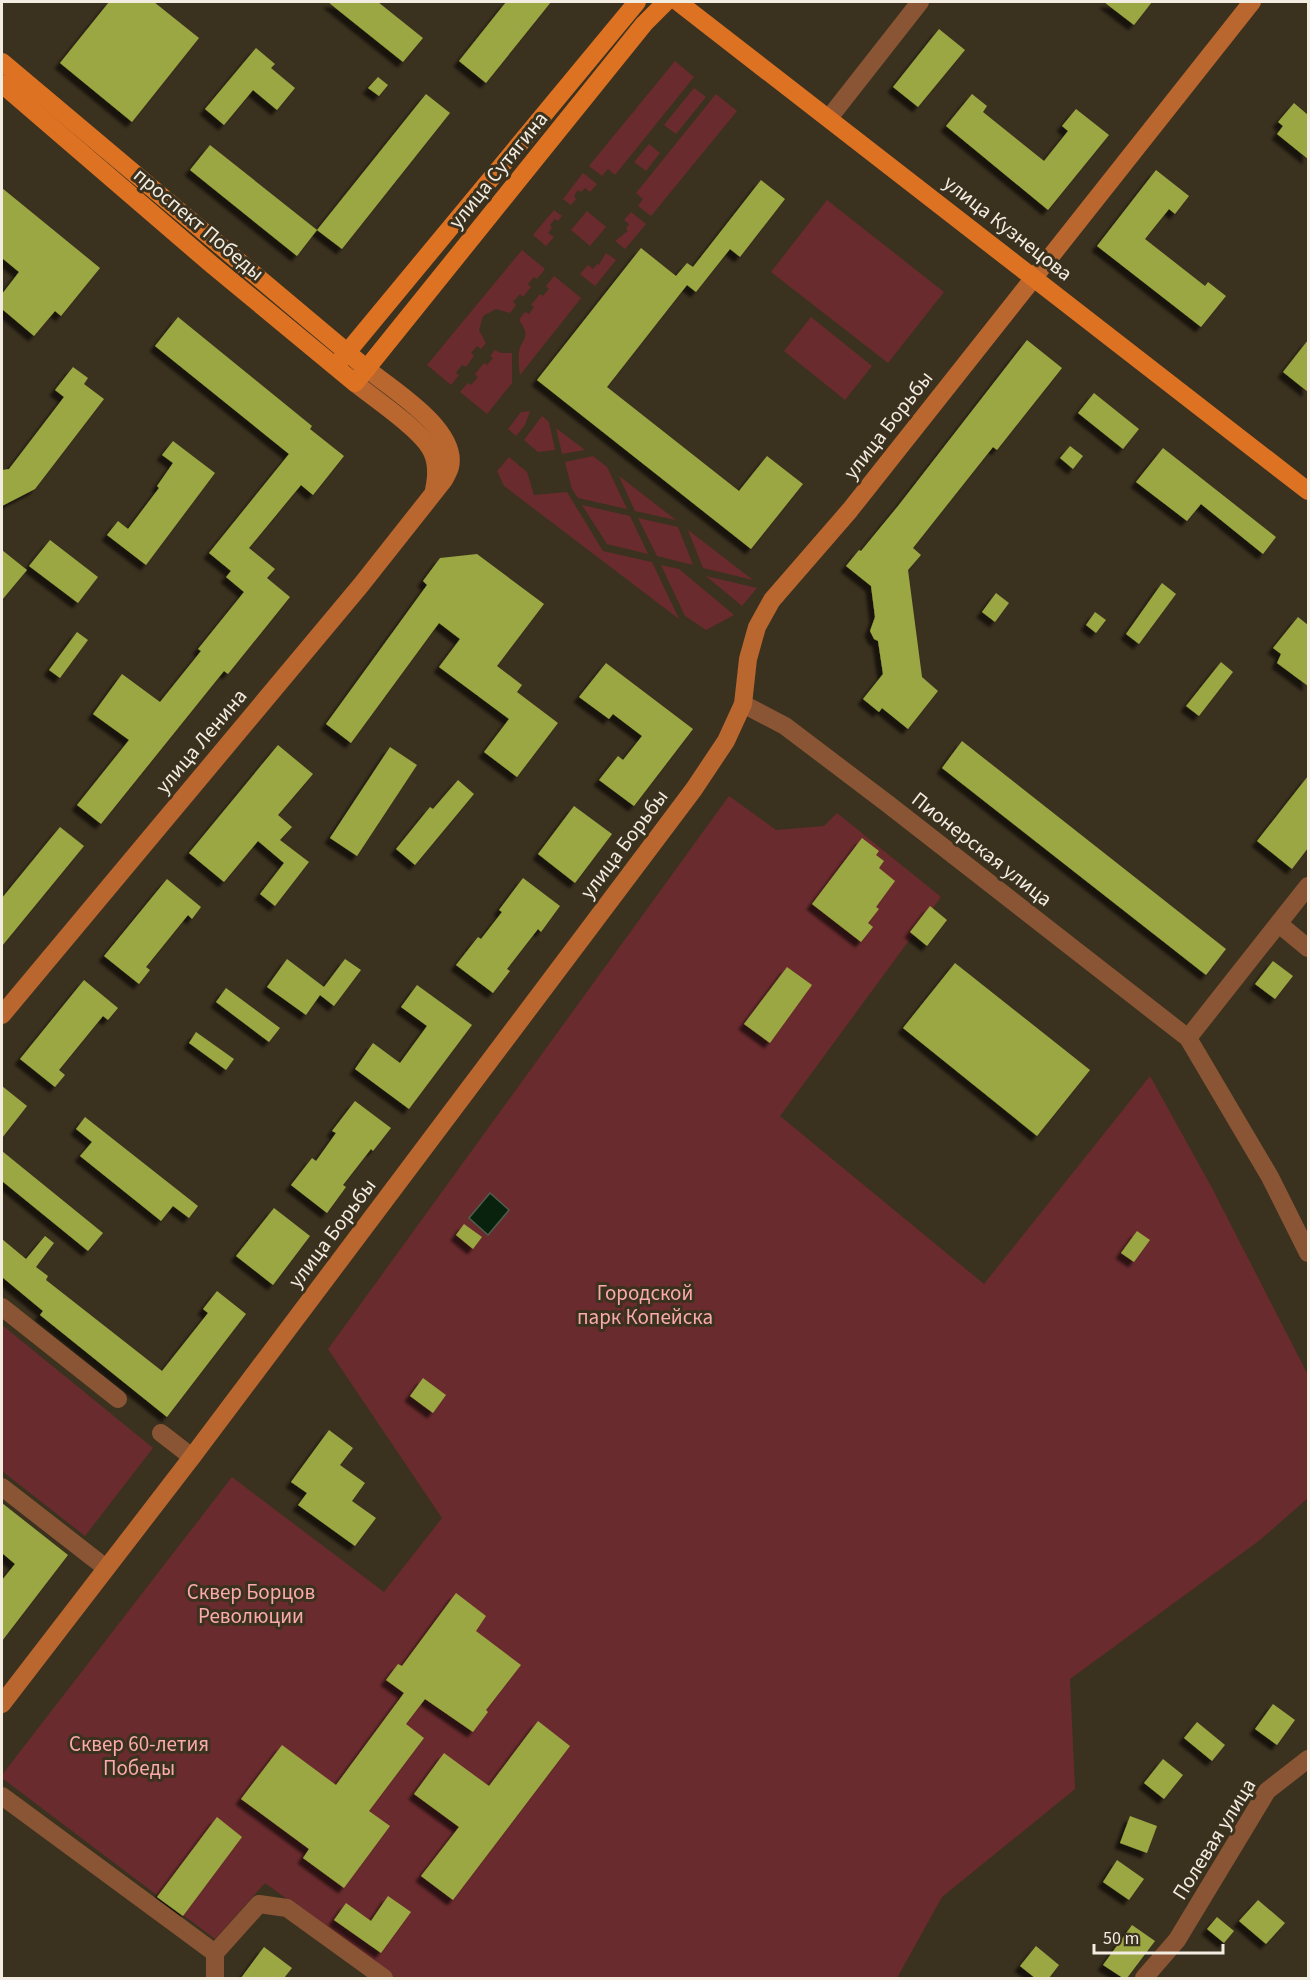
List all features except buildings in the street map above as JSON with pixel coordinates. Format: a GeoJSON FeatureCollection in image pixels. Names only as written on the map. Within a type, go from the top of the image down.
{"type":"FeatureCollection","features":[{"type":"Feature","properties":{"kind":"main road","name":"улица Сутягина"},"geometry":{"type":"LineString","coordinates":[[335,367],[636,2]]}},
{"type":"Feature","properties":{"kind":"main road","name":"улица Сутягина"},"geometry":{"type":"LineString","coordinates":[[367,369],[644,24],[666,2]]}},
{"type":"Feature","properties":{"kind":"main road","name":"улица Кузнецова"},"geometry":{"type":"LineString","coordinates":[[678,2],[1308,491]]}},
{"type":"Feature","properties":{"kind":"main road","name":"проспект Победы"},"geometry":{"type":"LineString","coordinates":[[2,62],[367,369]]}},
{"type":"Feature","properties":{"kind":"main road","name":"проспект Победы"},"geometry":{"type":"LineString","coordinates":[[2,84],[202,257],[355,383]]}},
{"type":"Feature","properties":{"kind":"main road"},"geometry":{"type":"LineString","coordinates":[[355,383],[367,369]]}},
{"type":"Feature","properties":{"kind":"street"},"geometry":{"type":"LineString","coordinates":[[829,118],[920,2]]}},
{"type":"Feature","properties":{"kind":"street","name":"улица Борьбы"},"geometry":{"type":"LineString","coordinates":[[2,1704],[192,1457],[694,789],[726,741],[743,704],[751,648],[757,627],[772,600],[850,510],[1252,2]]}},
{"type":"Feature","properties":{"kind":"street","name":"проспект Победы"},"geometry":{"type":"LineString","coordinates":[[367,369],[426,417],[440,430],[447,443],[450,467],[444,480],[432,494]]}},
{"type":"Feature","properties":{"kind":"street"},"geometry":{"type":"LineString","coordinates":[[355,383],[418,434],[431,449],[437,478],[432,494]]}},
{"type":"Feature","properties":{"kind":"street","name":"улица Ленина"},"geometry":{"type":"LineString","coordinates":[[2,1015],[339,611],[432,494]]}},
{"type":"Feature","properties":{"kind":"street","name":"Пионерская улица"},"geometry":{"type":"LineString","coordinates":[[743,704],[785,726],[804,740],[1188,1038]]}},
{"type":"Feature","properties":{"kind":"street"},"geometry":{"type":"LineString","coordinates":[[1308,886],[1188,1038],[1270,1177],[1308,1253]]}},
{"type":"Feature","properties":{"kind":"street"},"geometry":{"type":"LineString","coordinates":[[1278,924],[1308,948]]}},
{"type":"Feature","properties":{"kind":"street"},"geometry":{"type":"LineString","coordinates":[[2,1307],[118,1399]]}},
{"type":"Feature","properties":{"kind":"street"},"geometry":{"type":"LineString","coordinates":[[161,1433],[192,1457]]}},
{"type":"Feature","properties":{"kind":"street"},"geometry":{"type":"LineString","coordinates":[[2,1487],[106,1568]]}},
{"type":"Feature","properties":{"kind":"street","name":"Полевая улица"},"geometry":{"type":"LineString","coordinates":[[1144,1978],[1177,1940],[1266,1791],[1308,1759]]}},
{"type":"Feature","properties":{"kind":"street"},"geometry":{"type":"LineString","coordinates":[[2,1796],[215,1953]]}},
{"type":"Feature","properties":{"kind":"street"},"geometry":{"type":"LineString","coordinates":[[214,1978],[215,1953],[259,1904],[287,1908],[384,1978]]}},
{"type":"Feature","properties":{"kind":"green space"},"geometry":{"type":"Polygon","coordinates":[[[675,61],[694,77],[615,175],[608,169],[602,176],[589,166],[675,61]]]}},
{"type":"Feature","properties":{"kind":"green space"},"geometry":{"type":"Polygon","coordinates":[[[694,88],[706,97],[676,134],[664,125],[694,88]]]}},
{"type":"Feature","properties":{"kind":"green space"},"geometry":{"type":"Polygon","coordinates":[[[716,94],[737,111],[651,216],[638,206],[643,199],[636,193],[716,94]]]}},
{"type":"Feature","properties":{"kind":"green space"},"geometry":{"type":"Polygon","coordinates":[[[649,144],[660,153],[646,171],[634,162],[649,144]]]}},
{"type":"Feature","properties":{"kind":"green space"},"geometry":{"type":"Polygon","coordinates":[[[583,173],[597,184],[590,192],[585,188],[581,192],[578,190],[574,196],[576,199],[571,205],[563,199],[583,173]]]}},
{"type":"Feature","properties":{"kind":"green space"},"geometry":{"type":"Polygon","coordinates":[[[827,200],[944,292],[888,363],[771,272],[827,200]]]}},
{"type":"Feature","properties":{"kind":"green space"},"geometry":{"type":"Polygon","coordinates":[[[554,210],[562,216],[550,225],[552,228],[548,233],[554,237],[546,246],[533,235],[554,210]]]}},
{"type":"Feature","properties":{"kind":"green space"},"geometry":{"type":"Polygon","coordinates":[[[587,211],[606,227],[590,246],[571,230],[587,211]]]}},
{"type":"Feature","properties":{"kind":"green space"},"geometry":{"type":"Polygon","coordinates":[[[631,212],[646,224],[625,249],[615,241],[628,231],[626,229],[629,224],[624,220],[631,212]]]}},
{"type":"Feature","properties":{"kind":"green space"},"geometry":{"type":"Polygon","coordinates":[[[522,250],[545,269],[537,279],[534,277],[528,284],[531,287],[523,297],[520,294],[513,302],[516,305],[510,313],[496,309],[483,316],[479,330],[486,343],[481,349],[477,346],[471,353],[474,356],[466,367],[462,365],[456,373],[459,375],[451,385],[427,365],[522,250]]]}},
{"type":"Feature","properties":{"kind":"green space"},"geometry":{"type":"Polygon","coordinates":[[[606,253],[616,260],[595,286],[580,274],[588,265],[593,269],[597,264],[599,265],[606,253]]]}},
{"type":"Feature","properties":{"kind":"green space"},"geometry":{"type":"Polygon","coordinates":[[[554,276],[581,298],[520,375],[519,353],[525,338],[525,331],[519,320],[525,312],[529,314],[534,307],[531,305],[540,294],[543,296],[549,289],[546,286],[554,276]]]}},
{"type":"Feature","properties":{"kind":"green space"},"geometry":{"type":"Polygon","coordinates":[[[811,317],[872,366],[845,400],[784,351],[811,317]]]}},
{"type":"Feature","properties":{"kind":"green space"},"geometry":{"type":"Polygon","coordinates":[[[495,350],[501,353],[512,353],[512,383],[487,414],[460,392],[478,377],[475,374],[484,363],[487,365],[493,358],[490,356],[495,350]]]}},
{"type":"Feature","properties":{"kind":"green space"},"geometry":{"type":"Polygon","coordinates":[[[530,411],[525,425],[516,436],[508,429],[521,412],[530,411]]]}},
{"type":"Feature","properties":{"kind":"green space"},"geometry":{"type":"Polygon","coordinates":[[[542,416],[549,422],[555,450],[538,452],[524,440],[542,416]]]}},
{"type":"Feature","properties":{"kind":"green space"},"geometry":{"type":"Polygon","coordinates":[[[556,428],[585,450],[562,454],[556,428]]]}},
{"type":"Feature","properties":{"kind":"green space"},"geometry":{"type":"Polygon","coordinates":[[[593,456],[607,467],[627,509],[578,498],[572,489],[565,462],[593,456]]]}},
{"type":"Feature","properties":{"kind":"green space"},"geometry":{"type":"Polygon","coordinates":[[[509,457],[527,472],[534,495],[567,492],[603,551],[652,562],[679,619],[504,486],[497,471],[509,457]]]}},
{"type":"Feature","properties":{"kind":"green space"},"geometry":{"type":"Polygon","coordinates":[[[619,476],[676,520],[635,511],[619,476]]]}},
{"type":"Feature","properties":{"kind":"green space"},"geometry":{"type":"Polygon","coordinates":[[[582,505],[630,516],[648,554],[607,544],[582,505]]]}},
{"type":"Feature","properties":{"kind":"green space"},"geometry":{"type":"Polygon","coordinates":[[[638,518],[678,527],[693,565],[657,556],[638,518]]]}},
{"type":"Feature","properties":{"kind":"green space"},"geometry":{"type":"Polygon","coordinates":[[[688,530],[753,580],[703,568],[688,530]]]}},
{"type":"Feature","properties":{"kind":"green space"},"geometry":{"type":"Polygon","coordinates":[[[661,565],[679,569],[734,615],[706,630],[685,616],[661,565]]]}},
{"type":"Feature","properties":{"kind":"green space"},"geometry":{"type":"Polygon","coordinates":[[[706,576],[757,588],[742,606],[706,576]]]}},
{"type":"Feature","properties":{"kind":"green space"},"geometry":{"type":"Polygon","coordinates":[[[729,796],[776,830],[824,826],[837,813],[941,897],[780,1116],[984,1284],[1150,1076],[1212,1188],[1308,1375],[1308,1498],[1260,1540],[1070,1679],[1075,1789],[942,1897],[897,1978],[395,1978],[265,1883],[215,1939],[2,1778],[2,1775],[232,1477],[384,1592],[442,1518],[328,1349],[729,796]]]}},
{"type":"Feature","properties":{"kind":"green space"},"geometry":{"type":"Polygon","coordinates":[[[2,1325],[153,1448],[85,1536],[2,1471],[2,1325]]]}},
{"type":"Feature","properties":{"kind":"shaded area"},"geometry":{"type":"Polygon","coordinates":[[[490,1193],[509,1210],[488,1235],[469,1218],[490,1193]]]}},
{"type":"Feature","properties":{"kind":"park label","name":"Городской парк Копейска"},"geometry":{"type":"Point","coordinates":[645,1305]}},
{"type":"Feature","properties":{"kind":"park label","name":"Сквер Борцов Революции"},"geometry":{"type":"Point","coordinates":[251,1604]}},
{"type":"Feature","properties":{"kind":"park label","name":"Сквер 60-летия Победы"},"geometry":{"type":"Point","coordinates":[139,1756]}}]}
